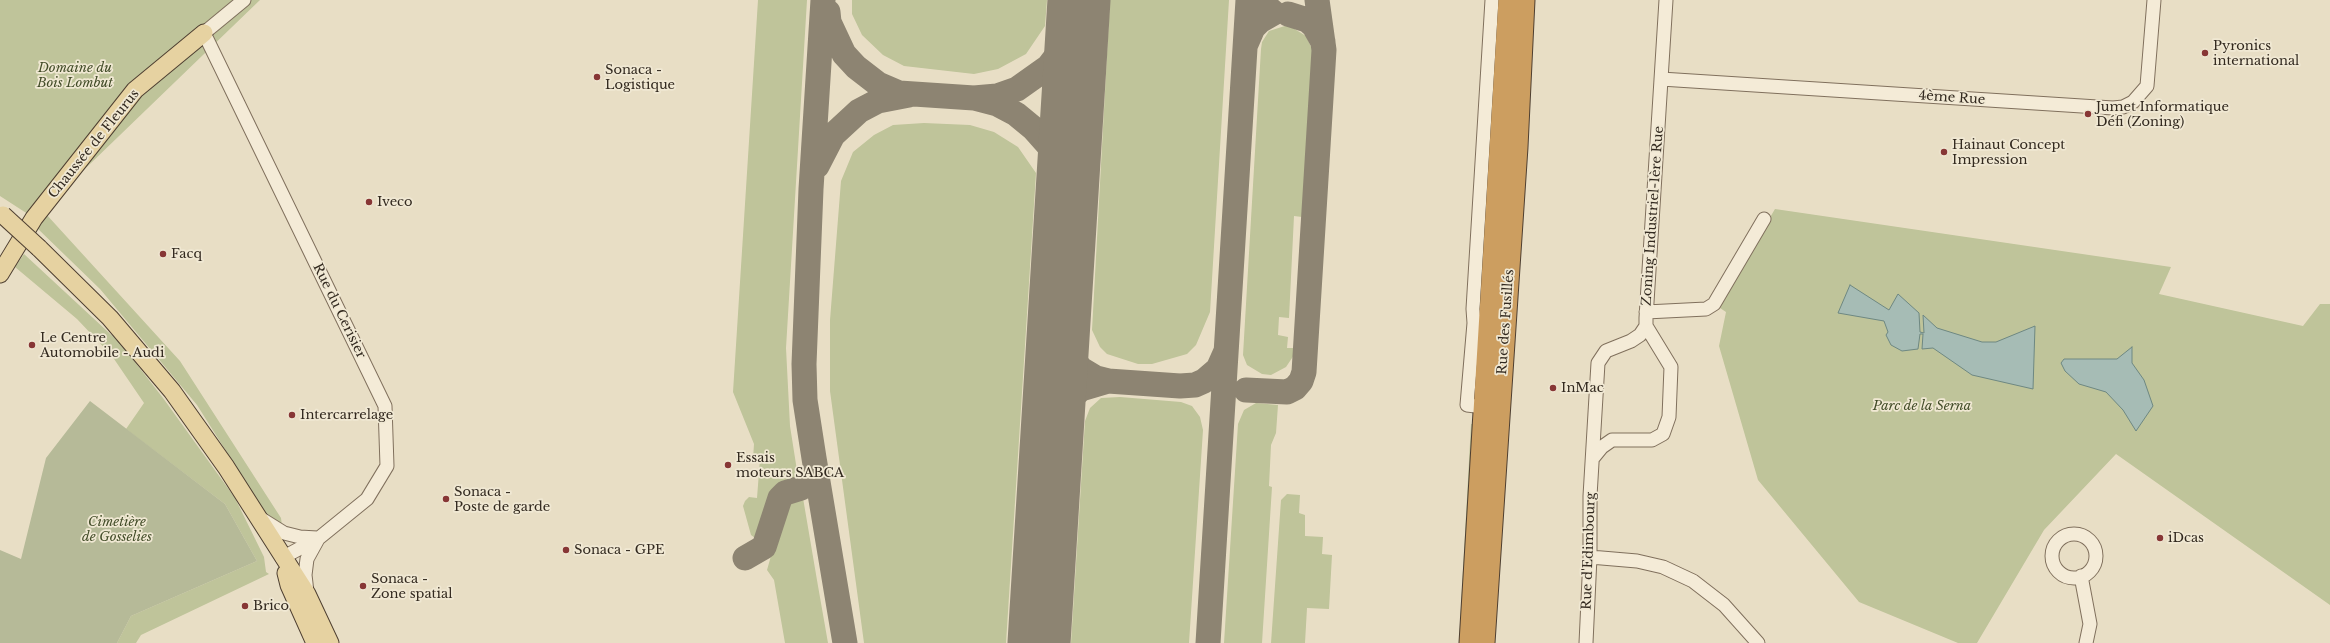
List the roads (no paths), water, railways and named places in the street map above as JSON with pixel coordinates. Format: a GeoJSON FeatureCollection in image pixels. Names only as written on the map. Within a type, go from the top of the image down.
{"type":"FeatureCollection","features":[{"type":"Feature","properties":{"kind":"highway","name":"Rue des Fusillés"},"geometry":{"type":"LineString","coordinates":[[1469,643],[1475,406],[1508,0]]}},
{"type":"Feature","properties":{"kind":"highway","name":"Rue des Fusillés"},"geometry":{"type":"LineString","coordinates":[[1486,643],[1518,147],[1525,0]]}},
{"type":"Feature","properties":{"kind":"main road","name":"Chaussée de Fleurus"},"geometry":{"type":"LineString","coordinates":[[0,274],[34,218],[135,90],[204,33]]}},
{"type":"Feature","properties":{"kind":"main road"},"geometry":{"type":"LineString","coordinates":[[2,214],[110,318],[172,391],[226,467],[282,558],[307,594],[330,643]]}},
{"type":"Feature","properties":{"kind":"main road"},"geometry":{"type":"LineString","coordinates":[[282,558],[289,585],[314,643]]}},
{"type":"Feature","properties":{"kind":"street","name":"Chaussée de Fleurus"},"geometry":{"type":"LineString","coordinates":[[204,33],[244,0]]}},
{"type":"Feature","properties":{"kind":"street"},"geometry":{"type":"LineString","coordinates":[[1475,406],[1473,309],[1492,0]]}},
{"type":"Feature","properties":{"kind":"street","name":"Zoning Industriel-1ère Rue"},"geometry":{"type":"LineString","coordinates":[[1666,0],[1646,312],[1706,309],[1714,304],[1764,219]]}},
{"type":"Feature","properties":{"kind":"street","name":"4ème Rue"},"geometry":{"type":"LineString","coordinates":[[1662,79],[2106,108],[2124,107],[2133,102],[2147,86],[2154,0]]}},
{"type":"Feature","properties":{"kind":"street","name":"Rue du Cerisier"},"geometry":{"type":"LineString","coordinates":[[204,33],[385,406],[387,466],[367,499],[319,538],[282,558]]}},
{"type":"Feature","properties":{"kind":"street"},"geometry":{"type":"LineString","coordinates":[[1593,458],[1602,447],[1612,440],[1652,440],[1663,434],[1669,417],[1671,367],[1646,326],[1646,312]]}},
{"type":"Feature","properties":{"kind":"street","name":"Rue d'Edimbourg"},"geometry":{"type":"LineString","coordinates":[[1586,643],[1590,557],[1590,496],[1598,363],[1606,351],[1631,341],[1640,335],[1646,326]]}},
{"type":"Feature","properties":{"kind":"street"},"geometry":{"type":"LineString","coordinates":[[256,516],[284,533],[300,537],[319,538],[307,559],[305,575],[307,594]]}},
{"type":"Feature","properties":{"kind":"street"},"geometry":{"type":"LineString","coordinates":[[1590,557],[1637,561],[1663,567],[1693,581],[1724,605],[1758,643]]}},
{"type":"Feature","properties":{"kind":"street"},"geometry":{"type":"LineString","coordinates":[[2081,576],[2090,624],[2086,643]]}},
{"type":"Feature","properties":{"kind":"water"},"geometry":{"type":"Polygon","coordinates":[[[1850,285],[1889,310],[1898,294],[1919,313],[1920,332],[1924,333],[1923,315],[1937,328],[1982,342],[1996,342],[2035,326],[2033,389],[1972,375],[1933,348],[1922,349],[1923,334],[1920,334],[1918,349],[1902,351],[1891,345],[1886,335],[1888,332],[1884,321],[1838,313],[1850,285]]]}},
{"type":"Feature","properties":{"kind":"water"},"geometry":{"type":"Polygon","coordinates":[[[2132,347],[2132,363],[2144,380],[2153,406],[2136,431],[2123,410],[2106,392],[2079,384],[2065,371],[2061,363],[2064,359],[2117,359],[2132,347]]]}},
{"type":"Feature","properties":{"kind":"place","name":"Pyronics international"},"geometry":{"type":"Point","coordinates":[2205,53]}},
{"type":"Feature","properties":{"kind":"place","name":"Sonaca - Logistique"},"geometry":{"type":"Point","coordinates":[597,77]}},
{"type":"Feature","properties":{"kind":"place","name":"Jumet Informatique Défi (Zoning)"},"geometry":{"type":"Point","coordinates":[2088,114]}},
{"type":"Feature","properties":{"kind":"place","name":"Hainaut Concept Impression"},"geometry":{"type":"Point","coordinates":[1944,152]}},
{"type":"Feature","properties":{"kind":"place","name":"Iveco"},"geometry":{"type":"Point","coordinates":[369,202]}},
{"type":"Feature","properties":{"kind":"place","name":"Facq"},"geometry":{"type":"Point","coordinates":[163,254]}},
{"type":"Feature","properties":{"kind":"place","name":"Le Centre Automobile - Audi"},"geometry":{"type":"Point","coordinates":[32,345]}},
{"type":"Feature","properties":{"kind":"place","name":"InMac"},"geometry":{"type":"Point","coordinates":[1553,388]}},
{"type":"Feature","properties":{"kind":"place","name":"Intercarrelage"},"geometry":{"type":"Point","coordinates":[292,415]}},
{"type":"Feature","properties":{"kind":"place","name":"Essais moteurs SABCA"},"geometry":{"type":"Point","coordinates":[728,465]}},
{"type":"Feature","properties":{"kind":"place","name":"Sonaca - Poste de garde"},"geometry":{"type":"Point","coordinates":[446,499]}},
{"type":"Feature","properties":{"kind":"place","name":"iDcas"},"geometry":{"type":"Point","coordinates":[2160,538]}},
{"type":"Feature","properties":{"kind":"place","name":"Sonaca - GPE"},"geometry":{"type":"Point","coordinates":[566,550]}},
{"type":"Feature","properties":{"kind":"place","name":"Sonaca - Zone spatial"},"geometry":{"type":"Point","coordinates":[363,586]}},
{"type":"Feature","properties":{"kind":"place","name":"Brico"},"geometry":{"type":"Point","coordinates":[245,606]}},
{"type":"Feature","properties":{"kind":"park label","name":"Domaine du Bois Lombut"},"geometry":{"type":"Point","coordinates":[75,76]}},
{"type":"Feature","properties":{"kind":"park label","name":"Parc de la Serna"},"geometry":{"type":"Point","coordinates":[1922,406]}},
{"type":"Feature","properties":{"kind":"park label","name":"Cimetière de Gosselies"},"geometry":{"type":"Point","coordinates":[117,530]}}]}
